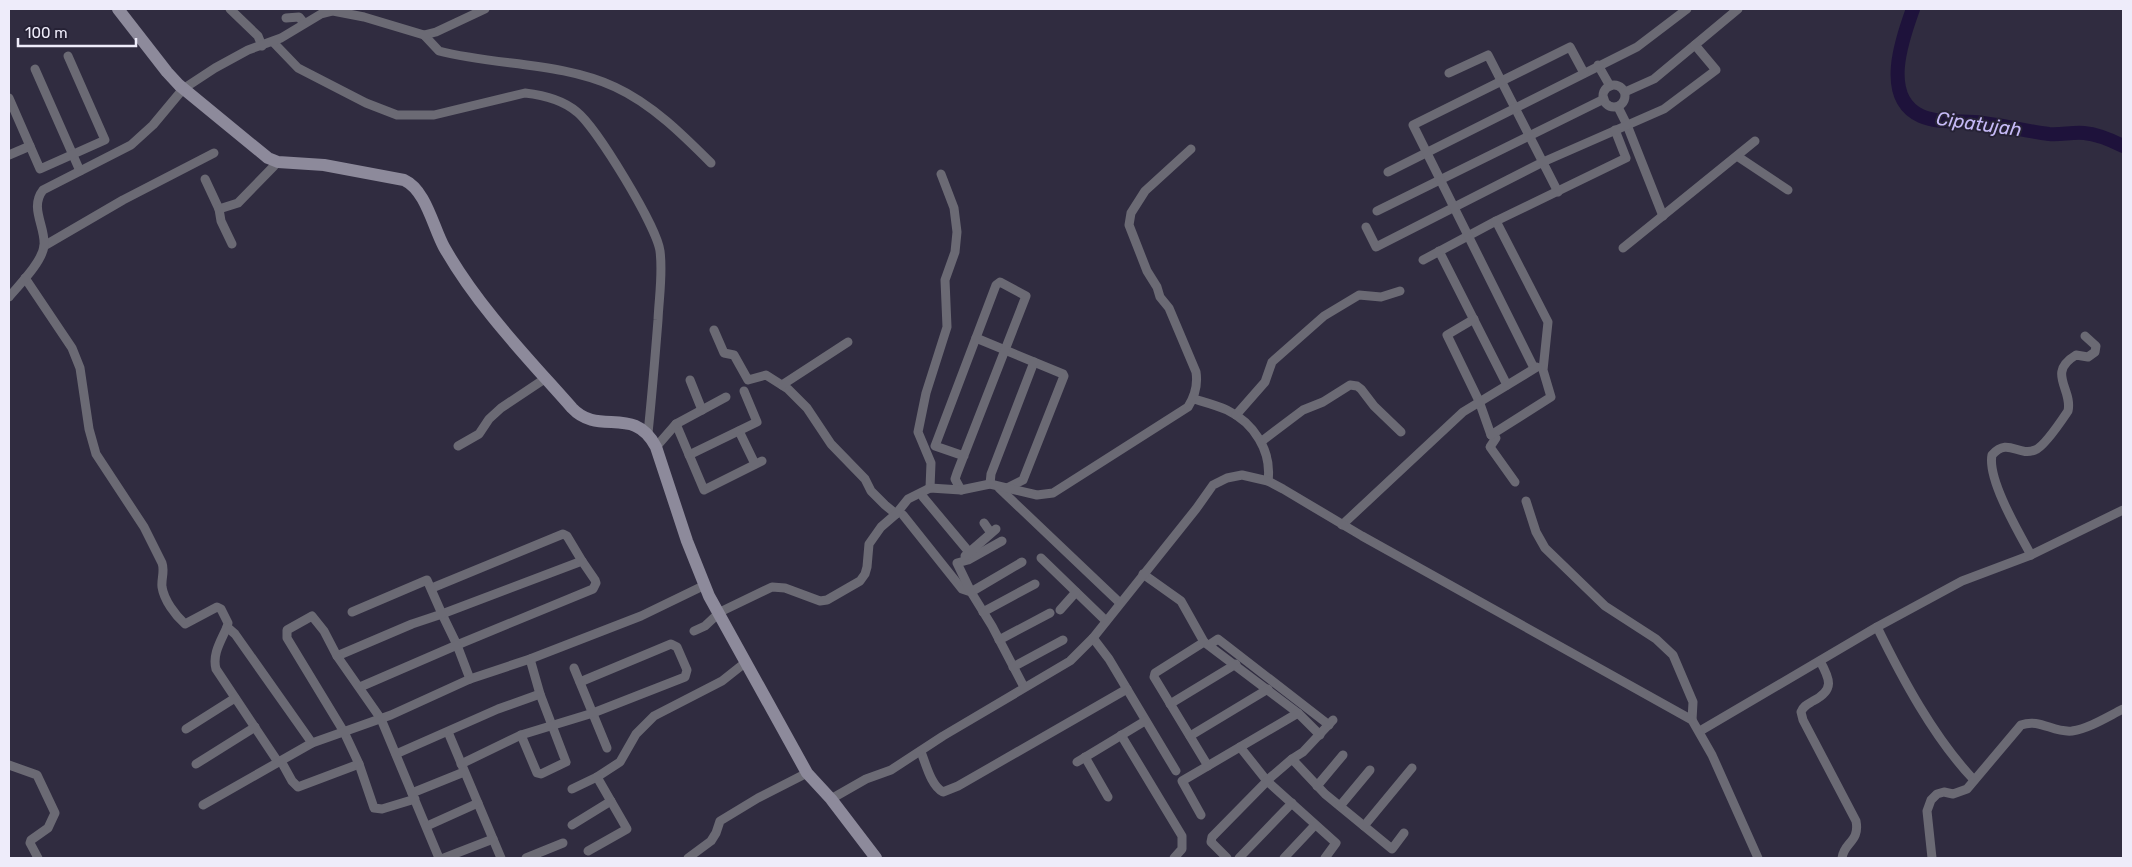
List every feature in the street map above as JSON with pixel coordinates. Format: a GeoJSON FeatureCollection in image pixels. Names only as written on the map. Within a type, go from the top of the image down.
{"type":"FeatureCollection","features":[{"type":"Feature","properties":{"kind":"street"},"geometry":{"type":"LineString","coordinates":[[118,9],[167,72],[184,89],[229,124],[245,140],[275,161],[337,166],[404,180],[412,185],[420,194],[444,248],[462,274],[504,330],[574,409],[584,418],[594,422],[623,421],[648,433],[656,447],[686,541],[705,585],[746,662],[807,773],[831,799],[876,858]]}},
{"type":"Feature","properties":{"kind":"street"},"geometry":{"type":"LineString","coordinates":[[230,9],[258,36],[262,46]]}},
{"type":"Feature","properties":{"kind":"street"},"geometry":{"type":"LineString","coordinates":[[424,35],[441,30],[485,9]]}},
{"type":"Feature","properties":{"kind":"street"},"geometry":{"type":"LineString","coordinates":[[1388,172],[1598,65],[1638,47],[1686,9]]}},
{"type":"Feature","properties":{"kind":"street"},"geometry":{"type":"LineString","coordinates":[[1625,92],[1654,79],[1738,9]]}},
{"type":"Feature","properties":{"kind":"street"},"geometry":{"type":"LineString","coordinates":[[44,246],[37,206],[39,195],[50,186],[130,145],[141,137],[184,89],[236,56],[273,42],[321,14],[333,11],[364,17],[424,35],[439,51],[604,82],[651,109],[711,163]]}},
{"type":"Feature","properties":{"kind":"street"},"geometry":{"type":"LineString","coordinates":[[286,18],[299,17],[304,23]]}},
{"type":"Feature","properties":{"kind":"street"},"geometry":{"type":"LineString","coordinates":[[273,42],[298,68],[366,102],[397,115],[434,115],[525,93],[539,94],[566,104],[588,123],[601,141],[655,233],[660,250],[661,284],[656,363],[648,433]]}},
{"type":"Feature","properties":{"kind":"street"},"geometry":{"type":"LineString","coordinates":[[1366,227],[1376,247],[1543,162],[1664,109],[1716,70],[1695,45]]}},
{"type":"Feature","properties":{"kind":"street"},"geometry":{"type":"LineString","coordinates":[[1534,368],[1413,125],[1570,47],[1584,73]]}},
{"type":"Feature","properties":{"kind":"street"},"geometry":{"type":"LineString","coordinates":[[1449,73],[1488,55],[1558,192]]}},
{"type":"Feature","properties":{"kind":"street"},"geometry":{"type":"LineString","coordinates":[[9,98],[40,169],[105,140],[68,56]]}},
{"type":"Feature","properties":{"kind":"street"},"geometry":{"type":"LineString","coordinates":[[1598,65],[1610,86]]}},
{"type":"Feature","properties":{"kind":"street"},"geometry":{"type":"LineString","coordinates":[[35,69],[80,171]]}},
{"type":"Feature","properties":{"kind":"street"},"geometry":{"type":"LineString","coordinates":[[1618,85],[1625,92],[1625,100],[1618,107],[1611,107],[1604,99],[1604,92],[1610,86],[1618,85]]}},
{"type":"Feature","properties":{"kind":"street"},"geometry":{"type":"LineString","coordinates":[[1377,211],[1604,99]]}},
{"type":"Feature","properties":{"kind":"street"},"geometry":{"type":"LineString","coordinates":[[1618,107],[1663,216]]}},
{"type":"Feature","properties":{"kind":"street"},"geometry":{"type":"LineString","coordinates":[[1423,260],[1496,221],[1626,158],[1616,130]]}},
{"type":"Feature","properties":{"kind":"street"},"geometry":{"type":"LineString","coordinates":[[1623,248],[1756,142]]}},
{"type":"Feature","properties":{"kind":"street"},"geometry":{"type":"LineString","coordinates":[[9,155],[30,146]]}},
{"type":"Feature","properties":{"kind":"street"},"geometry":{"type":"LineString","coordinates":[[997,486],[1037,495],[1052,493],[1188,407],[1194,399],[1198,382],[1196,372],[1169,308],[1160,297],[1157,287],[1147,270],[1129,224],[1131,213],[1145,191],[1191,149]]}},
{"type":"Feature","properties":{"kind":"street"},"geometry":{"type":"LineString","coordinates":[[9,296],[37,261],[44,246],[123,200],[214,153]]}},
{"type":"Feature","properties":{"kind":"street"},"geometry":{"type":"LineString","coordinates":[[1737,156],[1788,190]]}},
{"type":"Feature","properties":{"kind":"street"},"geometry":{"type":"LineString","coordinates":[[219,209],[238,203],[274,166],[275,161]]}},
{"type":"Feature","properties":{"kind":"street"},"geometry":{"type":"LineString","coordinates":[[930,488],[931,463],[918,432],[926,393],[947,327],[945,280],[955,252],[957,232],[954,208],[941,174]]}},
{"type":"Feature","properties":{"kind":"street"},"geometry":{"type":"LineString","coordinates":[[205,179],[232,244]]}},
{"type":"Feature","properties":{"kind":"street"},"geometry":{"type":"LineString","coordinates":[[1490,435],[1551,397],[1543,364],[1548,322],[1496,221]]}},
{"type":"Feature","properties":{"kind":"street"},"geometry":{"type":"LineString","coordinates":[[1439,251],[1507,384]]}},
{"type":"Feature","properties":{"kind":"street"},"geometry":{"type":"LineString","coordinates":[[25,278],[72,348],[80,368],[91,441],[96,454],[144,527],[162,563],[164,568],[162,586],[172,610],[185,624],[217,607],[221,609],[228,623],[216,652],[214,662],[216,669],[292,781],[298,787],[359,764]]}},
{"type":"Feature","properties":{"kind":"street"},"geometry":{"type":"LineString","coordinates":[[961,490],[954,479],[964,456],[1026,296],[1000,282],[996,285],[935,446],[964,456]]}},
{"type":"Feature","properties":{"kind":"street"},"geometry":{"type":"LineString","coordinates":[[1236,415],[1265,382],[1272,362],[1324,316],[1359,295],[1381,297],[1400,291]]}},
{"type":"Feature","properties":{"kind":"street"},"geometry":{"type":"LineString","coordinates":[[1474,319],[1447,335],[1479,401],[1490,435],[1496,438],[1490,447],[1516,482]]}},
{"type":"Feature","properties":{"kind":"street"},"geometry":{"type":"LineString","coordinates":[[714,330],[724,353],[734,355],[748,380],[766,375],[782,384],[807,408],[831,444],[865,479],[871,491],[884,505],[900,514],[962,588],[970,592]]}},
{"type":"Feature","properties":{"kind":"street"},"geometry":{"type":"LineString","coordinates":[[2031,555],[2012,521],[1992,471],[1992,455],[1998,448],[2005,447],[2028,452],[2041,447],[2068,411],[2069,405],[2061,377],[2064,367],[2076,355],[2091,357],[2095,352],[2096,346],[2085,336]]}},
{"type":"Feature","properties":{"kind":"street"},"geometry":{"type":"LineString","coordinates":[[694,631],[704,626],[720,612],[772,586],[785,588],[820,601],[827,600],[860,582],[867,567],[869,544],[881,527],[900,514],[908,499],[930,488],[961,490],[997,486],[1023,480],[1064,376],[976,338]]}},
{"type":"Feature","properties":{"kind":"street"},"geometry":{"type":"LineString","coordinates":[[782,384],[848,342]]}},
{"type":"Feature","properties":{"kind":"street"},"geometry":{"type":"LineString","coordinates":[[1034,362],[991,474],[997,486],[1120,603]]}},
{"type":"Feature","properties":{"kind":"street"},"geometry":{"type":"LineString","coordinates":[[1342,524],[1463,412],[1543,364]]}},
{"type":"Feature","properties":{"kind":"street"},"geometry":{"type":"LineString","coordinates":[[458,446],[479,434],[489,419],[501,408],[546,378]]}},
{"type":"Feature","properties":{"kind":"street"},"geometry":{"type":"LineString","coordinates":[[690,380],[702,410]]}},
{"type":"Feature","properties":{"kind":"street"},"geometry":{"type":"LineString","coordinates":[[1262,441],[1303,410],[1323,402],[1350,385],[1361,389],[1374,406],[1401,432]]}},
{"type":"Feature","properties":{"kind":"street"},"geometry":{"type":"LineString","coordinates":[[689,455],[757,422],[744,391]]}},
{"type":"Feature","properties":{"kind":"street"},"geometry":{"type":"LineString","coordinates":[[656,447],[676,424],[726,397]]}},
{"type":"Feature","properties":{"kind":"street"},"geometry":{"type":"LineString","coordinates":[[1194,399],[1225,409],[1236,415],[1262,441],[1270,468],[1268,481]]}},
{"type":"Feature","properties":{"kind":"street"},"geometry":{"type":"LineString","coordinates":[[676,424],[704,490],[758,462],[739,431]]}},
{"type":"Feature","properties":{"kind":"street"},"geometry":{"type":"LineString","coordinates":[[831,799],[866,779],[891,770],[943,736],[1070,661],[1093,638],[1213,485],[1228,478],[1242,475],[1268,481],[1692,720],[1700,731],[1758,858]]}},
{"type":"Feature","properties":{"kind":"street"},"geometry":{"type":"LineString","coordinates":[[923,497],[969,552]]}},
{"type":"Feature","properties":{"kind":"street"},"geometry":{"type":"LineString","coordinates":[[1526,501],[1536,532],[1545,548],[1605,606],[1656,639],[1673,655],[1693,702],[1692,720]]}},
{"type":"Feature","properties":{"kind":"street"},"geometry":{"type":"LineString","coordinates":[[1700,731],[1877,627],[1962,581],[2031,555],[2123,510]]}},
{"type":"Feature","properties":{"kind":"street"},"geometry":{"type":"LineString","coordinates":[[948,571],[994,531],[984,524]]}},
{"type":"Feature","properties":{"kind":"street"},"geometry":{"type":"LineString","coordinates":[[360,687],[593,589],[596,583],[563,534],[432,588]]}},
{"type":"Feature","properties":{"kind":"street"},"geometry":{"type":"LineString","coordinates":[[957,563],[968,560],[1002,541]]}},
{"type":"Feature","properties":{"kind":"street"},"geometry":{"type":"LineString","coordinates":[[1041,558],[1106,621]]}},
{"type":"Feature","properties":{"kind":"street"},"geometry":{"type":"LineString","coordinates":[[337,656],[412,624],[582,561]]}},
{"type":"Feature","properties":{"kind":"street"},"geometry":{"type":"LineString","coordinates":[[970,592],[1022,562]]}},
{"type":"Feature","properties":{"kind":"street"},"geometry":{"type":"LineString","coordinates":[[957,563],[970,592],[1024,687]]}},
{"type":"Feature","properties":{"kind":"street"},"geometry":{"type":"LineString","coordinates":[[1143,574],[1181,601],[1207,644],[1223,649],[1331,722],[1303,752],[1267,781],[1212,837],[1211,842],[1227,858]]}},
{"type":"Feature","properties":{"kind":"street"},"geometry":{"type":"LineString","coordinates":[[352,612],[426,581],[429,582],[470,679]]}},
{"type":"Feature","properties":{"kind":"street"},"geometry":{"type":"LineString","coordinates":[[983,612],[1035,584]]}},
{"type":"Feature","properties":{"kind":"street"},"geometry":{"type":"LineString","coordinates":[[203,805],[312,743],[380,719],[470,679],[530,659],[641,616],[705,585]]}},
{"type":"Feature","properties":{"kind":"street"},"geometry":{"type":"LineString","coordinates":[[999,640],[1055,612],[1076,592]]}},
{"type":"Feature","properties":{"kind":"street"},"geometry":{"type":"LineString","coordinates":[[439,858],[414,796],[380,719],[360,687],[337,656],[314,617],[307,618],[287,630],[287,638],[344,732],[359,764],[374,808],[382,809],[414,796],[521,735],[593,713],[685,676],[688,670],[677,647],[671,644],[580,682]]}},
{"type":"Feature","properties":{"kind":"street"},"geometry":{"type":"LineString","coordinates":[[226,627],[235,634],[312,743]]}},
{"type":"Feature","properties":{"kind":"street"},"geometry":{"type":"LineString","coordinates":[[1877,627],[1899,673],[1950,752],[1974,780]]}},
{"type":"Feature","properties":{"kind":"street"},"geometry":{"type":"LineString","coordinates":[[1093,638],[1110,659],[1176,771]]}},
{"type":"Feature","properties":{"kind":"street"},"geometry":{"type":"LineString","coordinates":[[1013,667],[1063,640]]}},
{"type":"Feature","properties":{"kind":"street"},"geometry":{"type":"LineString","coordinates":[[1207,644],[1155,673],[1154,677],[1208,766]]}},
{"type":"Feature","properties":{"kind":"street"},"geometry":{"type":"LineString","coordinates":[[1223,649],[1236,664],[1298,713],[1320,735]]}},
{"type":"Feature","properties":{"kind":"street"},"geometry":{"type":"LineString","coordinates":[[521,735],[536,771],[541,774],[564,764],[566,760],[540,694],[530,659]]}},
{"type":"Feature","properties":{"kind":"street"},"geometry":{"type":"LineString","coordinates":[[1820,661],[1829,678],[1829,687],[1820,698],[1805,706],[1801,712],[1822,759],[1856,821],[1858,829],[1856,837],[1844,851],[1842,858]]}},
{"type":"Feature","properties":{"kind":"street"},"geometry":{"type":"LineString","coordinates":[[572,790],[620,762],[636,734],[654,716],[722,681],[746,662]]}},
{"type":"Feature","properties":{"kind":"street"},"geometry":{"type":"LineString","coordinates":[[1170,704],[1236,664]]}},
{"type":"Feature","properties":{"kind":"street"},"geometry":{"type":"LineString","coordinates":[[574,668],[607,748]]}},
{"type":"Feature","properties":{"kind":"street"},"geometry":{"type":"LineString","coordinates":[[921,752],[930,776],[939,790],[943,792],[958,786],[1127,689]]}},
{"type":"Feature","properties":{"kind":"street"},"geometry":{"type":"LineString","coordinates":[[1190,736],[1268,689]]}},
{"type":"Feature","properties":{"kind":"street"},"geometry":{"type":"LineString","coordinates":[[396,754],[498,709],[540,694]]}},
{"type":"Feature","properties":{"kind":"street"},"geometry":{"type":"LineString","coordinates":[[186,729],[236,698]]}},
{"type":"Feature","properties":{"kind":"street"},"geometry":{"type":"LineString","coordinates":[[1932,858],[1927,811],[1931,800],[1937,794],[1960,792],[1967,789],[2021,726],[2035,722],[2071,731],[2088,726],[2123,709]]}},
{"type":"Feature","properties":{"kind":"street"},"geometry":{"type":"LineString","coordinates":[[1201,814],[1182,782],[1298,713]]}},
{"type":"Feature","properties":{"kind":"street"},"geometry":{"type":"LineString","coordinates":[[1108,797],[1081,760],[1145,721]]}},
{"type":"Feature","properties":{"kind":"street"},"geometry":{"type":"LineString","coordinates":[[196,764],[255,727]]}},
{"type":"Feature","properties":{"kind":"street"},"geometry":{"type":"LineString","coordinates":[[448,732],[501,858]]}},
{"type":"Feature","properties":{"kind":"street"},"geometry":{"type":"LineString","coordinates":[[1121,735],[1182,836],[1182,849],[1174,858]]}},
{"type":"Feature","properties":{"kind":"street"},"geometry":{"type":"LineString","coordinates":[[1240,747],[1267,781],[1336,843],[1335,847],[1325,858]]}},
{"type":"Feature","properties":{"kind":"street"},"geometry":{"type":"LineString","coordinates":[[1317,786],[1343,755]]}},
{"type":"Feature","properties":{"kind":"street"},"geometry":{"type":"LineString","coordinates":[[1292,759],[1317,786],[1392,848],[1404,833]]}},
{"type":"Feature","properties":{"kind":"street"},"geometry":{"type":"LineString","coordinates":[[9,765],[36,775],[55,813],[48,828],[31,840],[30,846],[36,858]]}},
{"type":"Feature","properties":{"kind":"street"},"geometry":{"type":"LineString","coordinates":[[1364,826],[1412,768]]}},
{"type":"Feature","properties":{"kind":"street"},"geometry":{"type":"LineString","coordinates":[[1340,806],[1370,770]]}},
{"type":"Feature","properties":{"kind":"street"},"geometry":{"type":"LineString","coordinates":[[688,858],[711,841],[716,834],[720,821],[758,798],[807,773]]}},
{"type":"Feature","properties":{"kind":"street"},"geometry":{"type":"LineString","coordinates":[[588,851],[627,829],[597,777]]}},
{"type":"Feature","properties":{"kind":"street"},"geometry":{"type":"LineString","coordinates":[[572,825],[611,801]]}},
{"type":"Feature","properties":{"kind":"street"},"geometry":{"type":"LineString","coordinates":[[1239,858],[1292,803]]}},
{"type":"Feature","properties":{"kind":"street"},"geometry":{"type":"LineString","coordinates":[[426,826],[478,804]]}},
{"type":"Feature","properties":{"kind":"street"},"geometry":{"type":"LineString","coordinates":[[1284,858],[1315,824]]}},
{"type":"Feature","properties":{"kind":"street"},"geometry":{"type":"LineString","coordinates":[[444,858],[493,839]]}},
{"type":"Feature","properties":{"kind":"street"},"geometry":{"type":"LineString","coordinates":[[526,858],[563,843]]}},
{"type":"Feature","properties":{"kind":"waterway","name":"Cipatujah"},"geometry":{"type":"LineString","coordinates":[[1913,9],[1900,51],[1898,82],[1901,96],[1909,107],[1921,116],[1940,121],[1983,123],[2049,134],[2089,134],[2123,146]]}}]}
